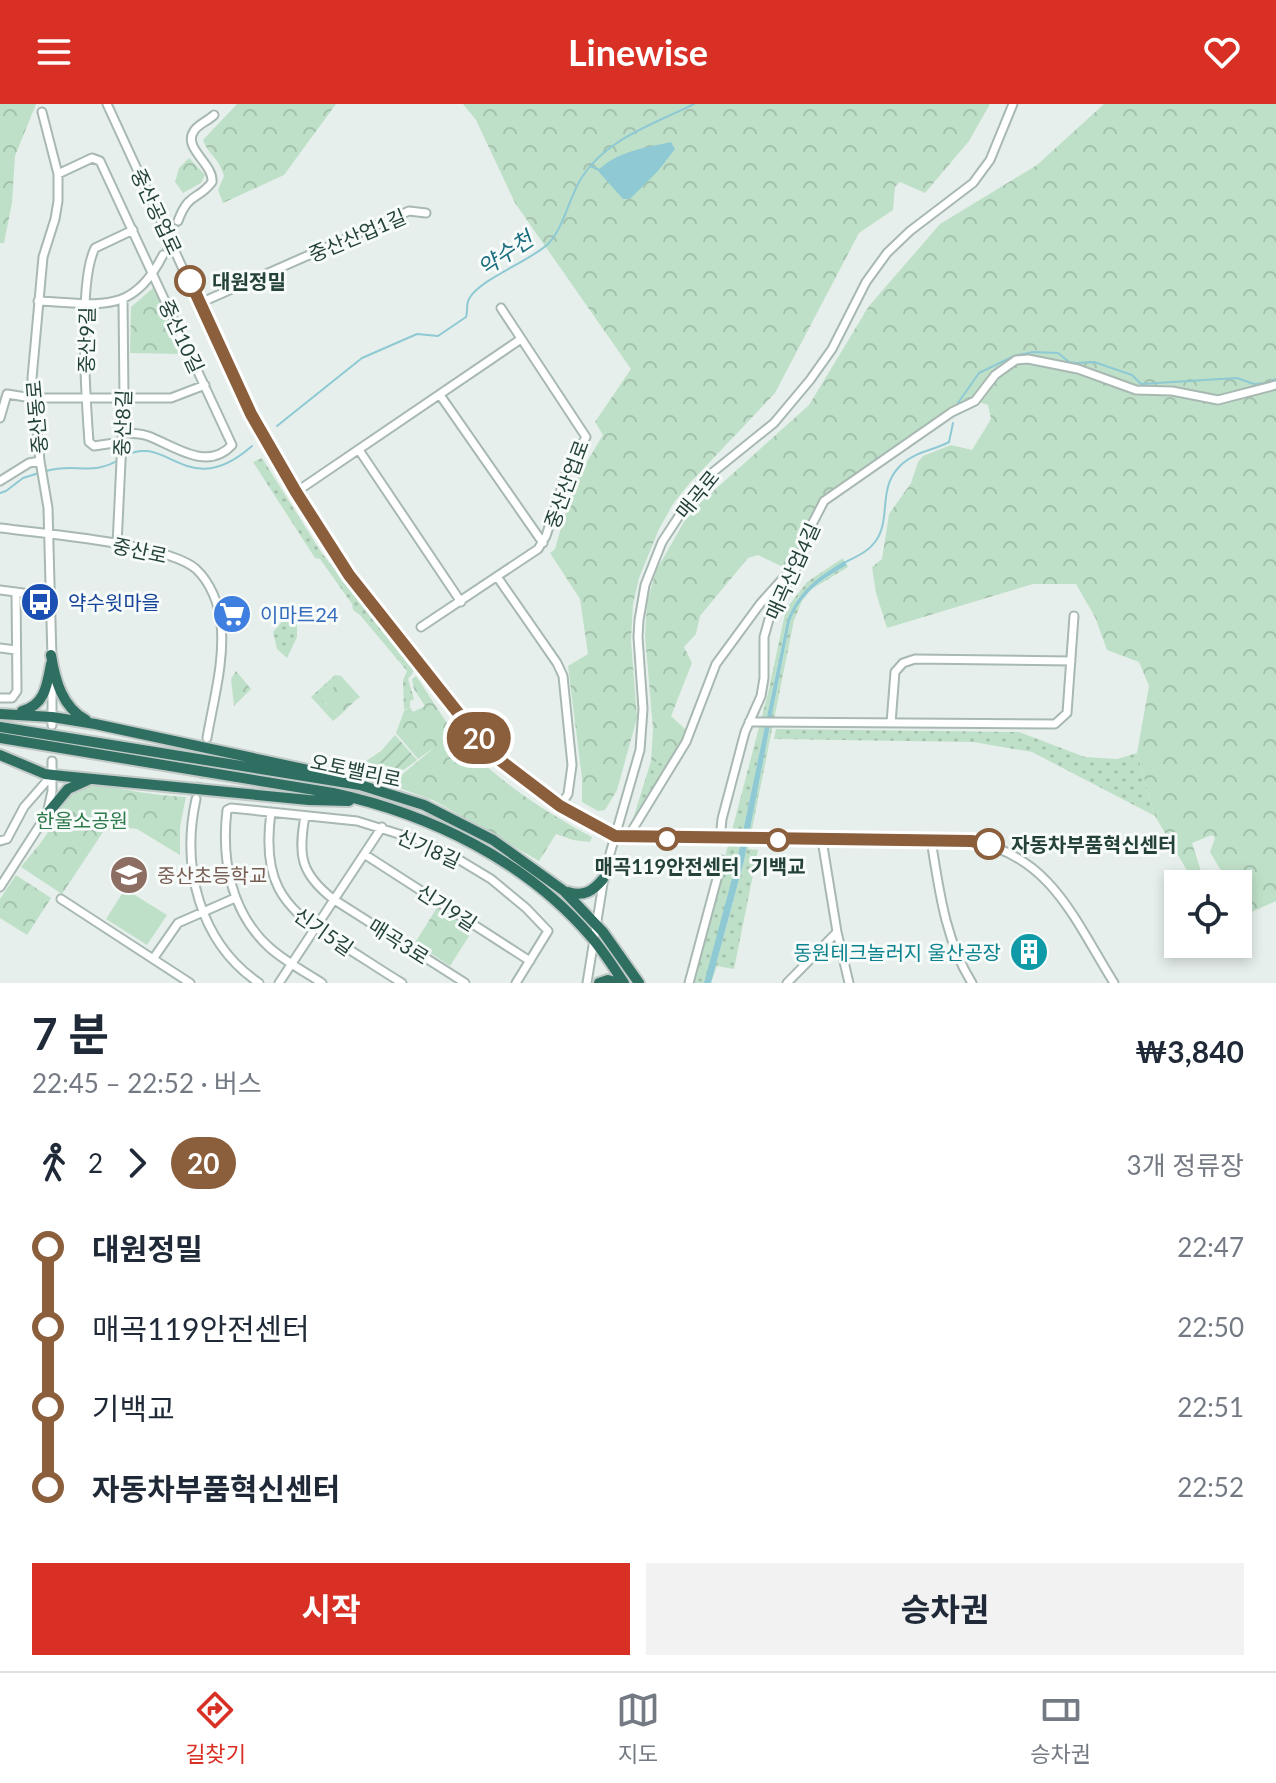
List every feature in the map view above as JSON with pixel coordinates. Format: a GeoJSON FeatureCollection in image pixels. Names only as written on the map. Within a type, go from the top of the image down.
{"type":"FeatureCollection","features":[{"type":"Feature","properties":{"kind":"highway"},"geometry":{"type":"LineString","coordinates":[[12,714],[28,710],[39,702],[47,687],[52,658]]}},
{"type":"Feature","properties":{"kind":"highway"},"geometry":{"type":"LineString","coordinates":[[52,658],[64,698],[79,716],[95,724]]}},
{"type":"Feature","properties":{"kind":"highway"},"geometry":{"type":"LineString","coordinates":[[0,714],[95,724],[323,772],[360,785]]}},
{"type":"Feature","properties":{"kind":"highway","name":"오토밸리로"},"geometry":{"type":"LineString","coordinates":[[0,727],[360,785],[424,805],[514,853],[564,891],[595,922],[639,983]]}},
{"type":"Feature","properties":{"kind":"highway","name":"오토밸리로"},"geometry":{"type":"LineString","coordinates":[[0,738],[372,801],[425,820],[498,858],[559,904],[592,938],[622,983]]}},
{"type":"Feature","properties":{"kind":"highway"},"geometry":{"type":"LineString","coordinates":[[0,755],[52,775],[309,800],[372,801]]}},
{"type":"Feature","properties":{"kind":"highway"},"geometry":{"type":"LineString","coordinates":[[47,814],[68,789],[99,778]]}},
{"type":"Feature","properties":{"kind":"highway"},"geometry":{"type":"LineString","coordinates":[[564,891],[581,895],[603,879]]}},
{"type":"Feature","properties":{"kind":"highway"},"geometry":{"type":"LineString","coordinates":[[599,983],[608,980],[622,983]]}},
{"type":"Feature","properties":{"kind":"street","name":"중산공업로"},"geometry":{"type":"LineString","coordinates":[[107,104],[246,404],[296,492],[349,575],[459,714],[515,774],[560,806],[615,836]]}},
{"type":"Feature","properties":{"kind":"street","name":"매곡로"},"geometry":{"type":"LineString","coordinates":[[587,983],[603,879],[640,750],[643,709],[639,620],[645,585],[662,542],[702,481],[774,423],[810,380],[832,349],[866,282],[887,253],[903,236],[964,191],[982,171],[997,145],[1013,104]]}},
{"type":"Feature","properties":{"kind":"street","name":"중산동로"},"geometry":{"type":"LineString","coordinates":[[42,112],[58,174],[55,219],[45,244],[38,301],[32,398],[50,534],[52,721]]}},
{"type":"Feature","properties":{"kind":"street"},"geometry":{"type":"LineString","coordinates":[[178,221],[187,201],[212,182],[211,170],[194,149],[192,138],[195,129],[214,115]]}},
{"type":"Feature","properties":{"kind":"street","name":"중산10길"},"geometry":{"type":"LineString","coordinates":[[58,174],[92,158],[98,159],[232,441],[229,448],[220,454],[202,458],[150,437],[122,437]]}},
{"type":"Feature","properties":{"kind":"street","name":"중산산업1길"},"geometry":{"type":"LineString","coordinates":[[200,303],[409,211],[426,213]]}},
{"type":"Feature","properties":{"kind":"street","name":"중산9길"},"geometry":{"type":"LineString","coordinates":[[122,437],[91,445],[86,398],[86,302],[89,265],[95,248],[133,230]]}},
{"type":"Feature","properties":{"kind":"street"},"geometry":{"type":"LineString","coordinates":[[38,301],[123,301],[153,275],[163,255]]}},
{"type":"Feature","properties":{"kind":"street","name":"중산8길"},"geometry":{"type":"LineString","coordinates":[[117,545],[124,398],[123,301]]}},
{"type":"Feature","properties":{"kind":"street","name":"중산산업로"},"geometry":{"type":"LineString","coordinates":[[421,627],[498,578],[543,543],[567,471],[586,437],[501,308]]}},
{"type":"Feature","properties":{"kind":"street"},"geometry":{"type":"LineString","coordinates":[[296,492],[521,339]]}},
{"type":"Feature","properties":{"kind":"street","name":"매곡산업4길"},"geometry":{"type":"LineString","coordinates":[[724,839],[722,819],[761,696],[764,637],[773,605],[800,561],[806,536],[824,501],[952,412],[975,401],[995,375],[1016,360],[1028,359],[1078,369],[1136,390],[1172,391],[1218,400],[1276,385]]}},
{"type":"Feature","properties":{"kind":"street"},"geometry":{"type":"LineString","coordinates":[[0,418],[7,394],[32,398],[171,398],[205,385]]}},
{"type":"Feature","properties":{"kind":"street"},"geometry":{"type":"LineString","coordinates":[[440,395],[543,543]]}},
{"type":"Feature","properties":{"kind":"street"},"geometry":{"type":"LineString","coordinates":[[359,450],[461,602]]}},
{"type":"Feature","properties":{"kind":"street"},"geometry":{"type":"LineString","coordinates":[[0,481],[29,463],[40,461]]}},
{"type":"Feature","properties":{"kind":"street","name":"중산로"},"geometry":{"type":"LineString","coordinates":[[0,528],[151,551],[184,561],[195,569],[210,587],[219,612],[221,637],[207,738]]}},
{"type":"Feature","properties":{"kind":"street"},"geometry":{"type":"LineString","coordinates":[[628,837],[686,742],[716,664],[760,604],[800,561]]}},
{"type":"Feature","properties":{"kind":"street"},"geometry":{"type":"LineString","coordinates":[[498,578],[563,676],[572,765],[568,794],[560,806]]}},
{"type":"Feature","properties":{"kind":"street"},"geometry":{"type":"LineString","coordinates":[[0,590],[38,595]]}},
{"type":"Feature","properties":{"kind":"street"},"geometry":{"type":"LineString","coordinates":[[0,698],[12,698],[17,691],[16,592]]}},
{"type":"Feature","properties":{"kind":"street"},"geometry":{"type":"LineString","coordinates":[[752,722],[1055,724],[1067,713],[1074,616]]}},
{"type":"Feature","properties":{"kind":"street"},"geometry":{"type":"LineString","coordinates":[[0,648],[16,650]]}},
{"type":"Feature","properties":{"kind":"street"},"geometry":{"type":"LineString","coordinates":[[891,723],[895,672],[903,663],[915,659],[1071,661]]}},
{"type":"Feature","properties":{"kind":"street"},"geometry":{"type":"LineString","coordinates":[[0,887],[47,814],[52,761]]}},
{"type":"Feature","properties":{"kind":"street"},"geometry":{"type":"LineString","coordinates":[[0,841],[7,839],[24,807],[52,775]]}},
{"type":"Feature","properties":{"kind":"street"},"geometry":{"type":"LineString","coordinates":[[196,799],[190,856],[196,892],[203,911],[229,956],[259,983]]}},
{"type":"Feature","properties":{"kind":"street","name":"신기8길"},"geometry":{"type":"LineString","coordinates":[[235,898],[225,851],[227,810],[231,808],[357,821],[382,827],[418,840],[472,867],[526,908],[548,931],[516,983]]}},
{"type":"Feature","properties":{"kind":"street","name":"신기5길"},"geometry":{"type":"LineString","coordinates":[[271,812],[268,837],[274,880],[286,903],[314,927],[402,983]]}},
{"type":"Feature","properties":{"kind":"street","name":"매곡3로"},"geometry":{"type":"LineString","coordinates":[[305,816],[301,847],[305,867],[315,884],[333,899],[465,983]]}},
{"type":"Feature","properties":{"kind":"street"},"geometry":{"type":"LineString","coordinates":[[279,983],[382,827]]}},
{"type":"Feature","properties":{"kind":"street"},"geometry":{"type":"LineString","coordinates":[[615,836],[931,840],[989,844],[1025,860],[1058,893],[1114,983]]}},
{"type":"Feature","properties":{"kind":"street"},"geometry":{"type":"LineString","coordinates":[[822,840],[849,983]]}},
{"type":"Feature","properties":{"kind":"street"},"geometry":{"type":"LineString","coordinates":[[931,840],[947,925],[962,967],[972,983]]}},
{"type":"Feature","properties":{"kind":"street","name":"신기9길"},"geometry":{"type":"LineString","coordinates":[[364,854],[530,961]]}},
{"type":"Feature","properties":{"kind":"street"},"geometry":{"type":"LineString","coordinates":[[689,983],[722,860]]}},
{"type":"Feature","properties":{"kind":"street"},"geometry":{"type":"LineString","coordinates":[[153,959],[178,923],[235,898],[256,933],[291,963],[322,983]]}},
{"type":"Feature","properties":{"kind":"street"},"geometry":{"type":"LineString","coordinates":[[61,899],[190,983]]}},
{"type":"Feature","properties":{"kind":"street"},"geometry":{"type":"LineString","coordinates":[[787,983],[837,932]]}},
{"type":"Feature","properties":{"kind":"green space"},"geometry":{"type":"Polygon","coordinates":[[[0,104],[36,104],[15,156],[12,203],[4,243],[0,243],[0,104]]]}},
{"type":"Feature","properties":{"kind":"green space"},"geometry":{"type":"Polygon","coordinates":[[[237,104],[336,104],[284,175],[223,203],[218,190],[224,176],[203,140],[237,104]]]}},
{"type":"Feature","properties":{"kind":"green space"},"geometry":{"type":"Polygon","coordinates":[[[463,104],[990,104],[969,141],[925,193],[900,182],[895,187],[893,210],[859,233],[775,393],[688,485],[659,529],[639,578],[633,604],[631,640],[637,718],[617,790],[605,810],[598,811],[582,802],[582,778],[568,666],[588,654],[580,599],[550,553],[555,549],[574,483],[603,435],[595,422],[631,369],[515,203],[476,120],[463,104]]]}},
{"type":"Feature","properties":{"kind":"green space"},"geometry":{"type":"Polygon","coordinates":[[[1104,104],[1276,104],[1276,901],[1252,912],[1252,870],[1221,870],[1210,852],[1215,838],[1212,835],[1192,843],[1201,870],[1187,870],[1155,816],[1137,753],[1149,686],[1139,662],[1107,650],[1095,617],[1076,584],[1033,584],[887,628],[872,567],[882,559],[889,514],[911,483],[923,456],[951,445],[972,450],[991,419],[988,405],[970,399],[895,447],[873,466],[820,501],[794,562],[783,567],[758,555],[748,558],[700,616],[696,634],[684,647],[692,663],[671,716],[687,731],[672,765],[651,761],[653,729],[645,636],[647,602],[656,571],[689,513],[809,405],[869,306],[940,224],[1037,165],[1104,104]]]}},
{"type":"Feature","properties":{"kind":"green space"},"geometry":{"type":"Polygon","coordinates":[[[189,158],[205,175],[201,183],[183,193],[175,182],[179,168],[189,158]]]}},
{"type":"Feature","properties":{"kind":"green space"},"geometry":{"type":"Polygon","coordinates":[[[153,288],[183,354],[130,353],[131,307],[153,288]]]}},
{"type":"Feature","properties":{"kind":"green space"},"geometry":{"type":"Polygon","coordinates":[[[262,458],[321,552],[414,671],[408,679],[414,699],[410,701],[410,707],[404,710],[403,680],[407,671],[353,610],[352,604],[320,559],[315,558],[253,462],[262,458]]]}},
{"type":"Feature","properties":{"kind":"green space"},"geometry":{"type":"Polygon","coordinates":[[[843,558],[844,561],[817,579],[803,593],[787,621],[737,860],[705,983],[692,983],[696,978],[698,960],[768,693],[786,609],[807,582],[843,558]]]}},
{"type":"Feature","properties":{"kind":"green space"},"geometry":{"type":"Polygon","coordinates":[[[847,565],[848,567],[813,588],[829,576],[847,565]]]}},
{"type":"Feature","properties":{"kind":"green space"},"geometry":{"type":"Polygon","coordinates":[[[810,591],[794,620],[748,849],[758,850],[734,969],[717,966],[711,983],[744,861],[790,621],[800,603],[810,591]]]}},
{"type":"Feature","properties":{"kind":"green space"},"geometry":{"type":"Polygon","coordinates":[[[297,616],[297,637],[287,658],[277,649],[273,632],[286,617],[297,616]]]}},
{"type":"Feature","properties":{"kind":"green space"},"geometry":{"type":"Polygon","coordinates":[[[236,671],[251,689],[234,706],[231,679],[236,671]]]}},
{"type":"Feature","properties":{"kind":"green space"},"geometry":{"type":"Polygon","coordinates":[[[335,675],[341,676],[360,697],[357,699],[340,682],[322,699],[338,717],[333,721],[311,697],[335,675]]]}},
{"type":"Feature","properties":{"kind":"green space"},"geometry":{"type":"Polygon","coordinates":[[[416,676],[450,726],[476,757],[523,795],[592,837],[590,842],[556,834],[539,861],[435,801],[369,777],[399,777],[435,747],[418,759],[396,733],[404,711],[410,707],[413,712],[425,706],[414,689],[412,679],[416,676]]]}},
{"type":"Feature","properties":{"kind":"green space"},"geometry":{"type":"Polygon","coordinates":[[[340,681],[357,699],[338,717],[322,699],[340,681]]]}},
{"type":"Feature","properties":{"kind":"green space"},"geometry":{"type":"Polygon","coordinates":[[[776,729],[1019,732],[1085,757],[1117,759],[1137,753],[1155,816],[1032,752],[973,742],[774,739],[776,729]]]}},
{"type":"Feature","properties":{"kind":"green space"},"geometry":{"type":"Polygon","coordinates":[[[395,735],[417,760],[389,776],[358,770],[357,767],[381,751],[395,735]]]}},
{"type":"Feature","properties":{"kind":"green space"},"geometry":{"type":"Polygon","coordinates":[[[651,761],[672,765],[634,823],[633,819],[651,761]]]}},
{"type":"Feature","properties":{"kind":"green space","name":"한울소공원"},"geometry":{"type":"Polygon","coordinates":[[[94,785],[186,797],[180,827],[180,855],[137,829],[117,826],[103,832],[62,894],[21,867],[45,836],[65,802],[77,792],[94,785]]]}},
{"type":"Feature","properties":{"kind":"green space"},"geometry":{"type":"Polygon","coordinates":[[[16,875],[51,898],[27,935],[0,918],[0,899],[16,875]]]}},
{"type":"Feature","properties":{"kind":"green space"},"geometry":{"type":"Polygon","coordinates":[[[125,889],[167,915],[147,945],[106,919],[125,889]]]}},
{"type":"Feature","properties":{"kind":"green space"},"geometry":{"type":"Polygon","coordinates":[[[438,906],[474,928],[450,966],[415,943],[438,906]]]}},
{"type":"Feature","properties":{"kind":"water"},"geometry":{"type":"Polygon","coordinates":[[[671,142],[675,149],[630,199],[623,199],[598,171],[622,155],[671,142]]]}},
{"type":"Feature","properties":{"kind":"water"},"geometry":{"type":"Polygon","coordinates":[[[844,561],[847,565],[821,581],[806,595],[790,621],[744,861],[711,983],[704,983],[737,860],[787,621],[797,601],[810,586],[844,561]]]}},
{"type":"Feature","properties":{"kind":"waterway","name":"약수천"},"geometry":{"type":"LineString","coordinates":[[277,426],[362,358],[417,334],[438,336],[466,317],[468,301],[483,284],[549,243],[582,177],[604,152],[633,133],[694,104]]}},
{"type":"Feature","properties":{"kind":"waterway"},"geometry":{"type":"LineString","coordinates":[[590,166],[600,170]]}},
{"type":"Feature","properties":{"kind":"waterway"},"geometry":{"type":"LineString","coordinates":[[958,403],[979,373],[1014,356],[1033,352],[1058,353],[1069,362],[1094,362],[1132,375],[1141,384],[1237,378],[1254,384],[1276,379]]}},
{"type":"Feature","properties":{"kind":"waterway"},"geometry":{"type":"LineString","coordinates":[[844,563],[869,549],[875,542],[883,524],[888,485],[899,467],[916,455],[949,442],[953,423]]}},
{"type":"Feature","properties":{"kind":"waterway"},"geometry":{"type":"LineString","coordinates":[[125,456],[140,451],[154,452],[195,468],[211,468],[230,462],[252,446]]}},
{"type":"Feature","properties":{"kind":"waterway"},"geometry":{"type":"LineString","coordinates":[[46,471],[101,467],[120,459]]}},
{"type":"Feature","properties":{"kind":"waterway"},"geometry":{"type":"LineString","coordinates":[[0,493],[23,478],[39,473]]}},
{"type":"Feature","properties":{"kind":"tunnel"},"geometry":{"type":"LineString","coordinates":[[163,255],[178,221]]}},
{"type":"Feature","properties":{"kind":"tunnel"},"geometry":{"type":"LineString","coordinates":[[52,725],[52,761]]}},
{"type":"Feature","properties":{"kind":"tunnel"},"geometry":{"type":"LineString","coordinates":[[196,799],[202,770]]}},
{"type":"Feature","properties":{"kind":"bus line","name":"20"},"geometry":{"type":"LineString","coordinates":[[190,281],[251,414],[349,575],[484,743],[532,787],[615,836],[931,840],[989,844]]}},
{"type":"Feature","properties":{"kind":"place","name":"대원정밀"},"geometry":{"type":"Point","coordinates":[190,281]}},
{"type":"Feature","properties":{"kind":"place","name":"약수윗마을"},"geometry":{"type":"Point","coordinates":[40,602]}},
{"type":"Feature","properties":{"kind":"place","name":"이마트24"},"geometry":{"type":"Point","coordinates":[232,614]}},
{"type":"Feature","properties":{"kind":"place","name":"매곡119안전센터"},"geometry":{"type":"Point","coordinates":[667,839]}},
{"type":"Feature","properties":{"kind":"place","name":"기백교"},"geometry":{"type":"Point","coordinates":[778,840]}},
{"type":"Feature","properties":{"kind":"place","name":"자동차부품혁신센터"},"geometry":{"type":"Point","coordinates":[989,844]}},
{"type":"Feature","properties":{"kind":"place","name":"중산초등학교"},"geometry":{"type":"Point","coordinates":[129,875]}},
{"type":"Feature","properties":{"kind":"place","name":"동원테크놀러지 울산공장"},"geometry":{"type":"Point","coordinates":[1029,952]}}]}
